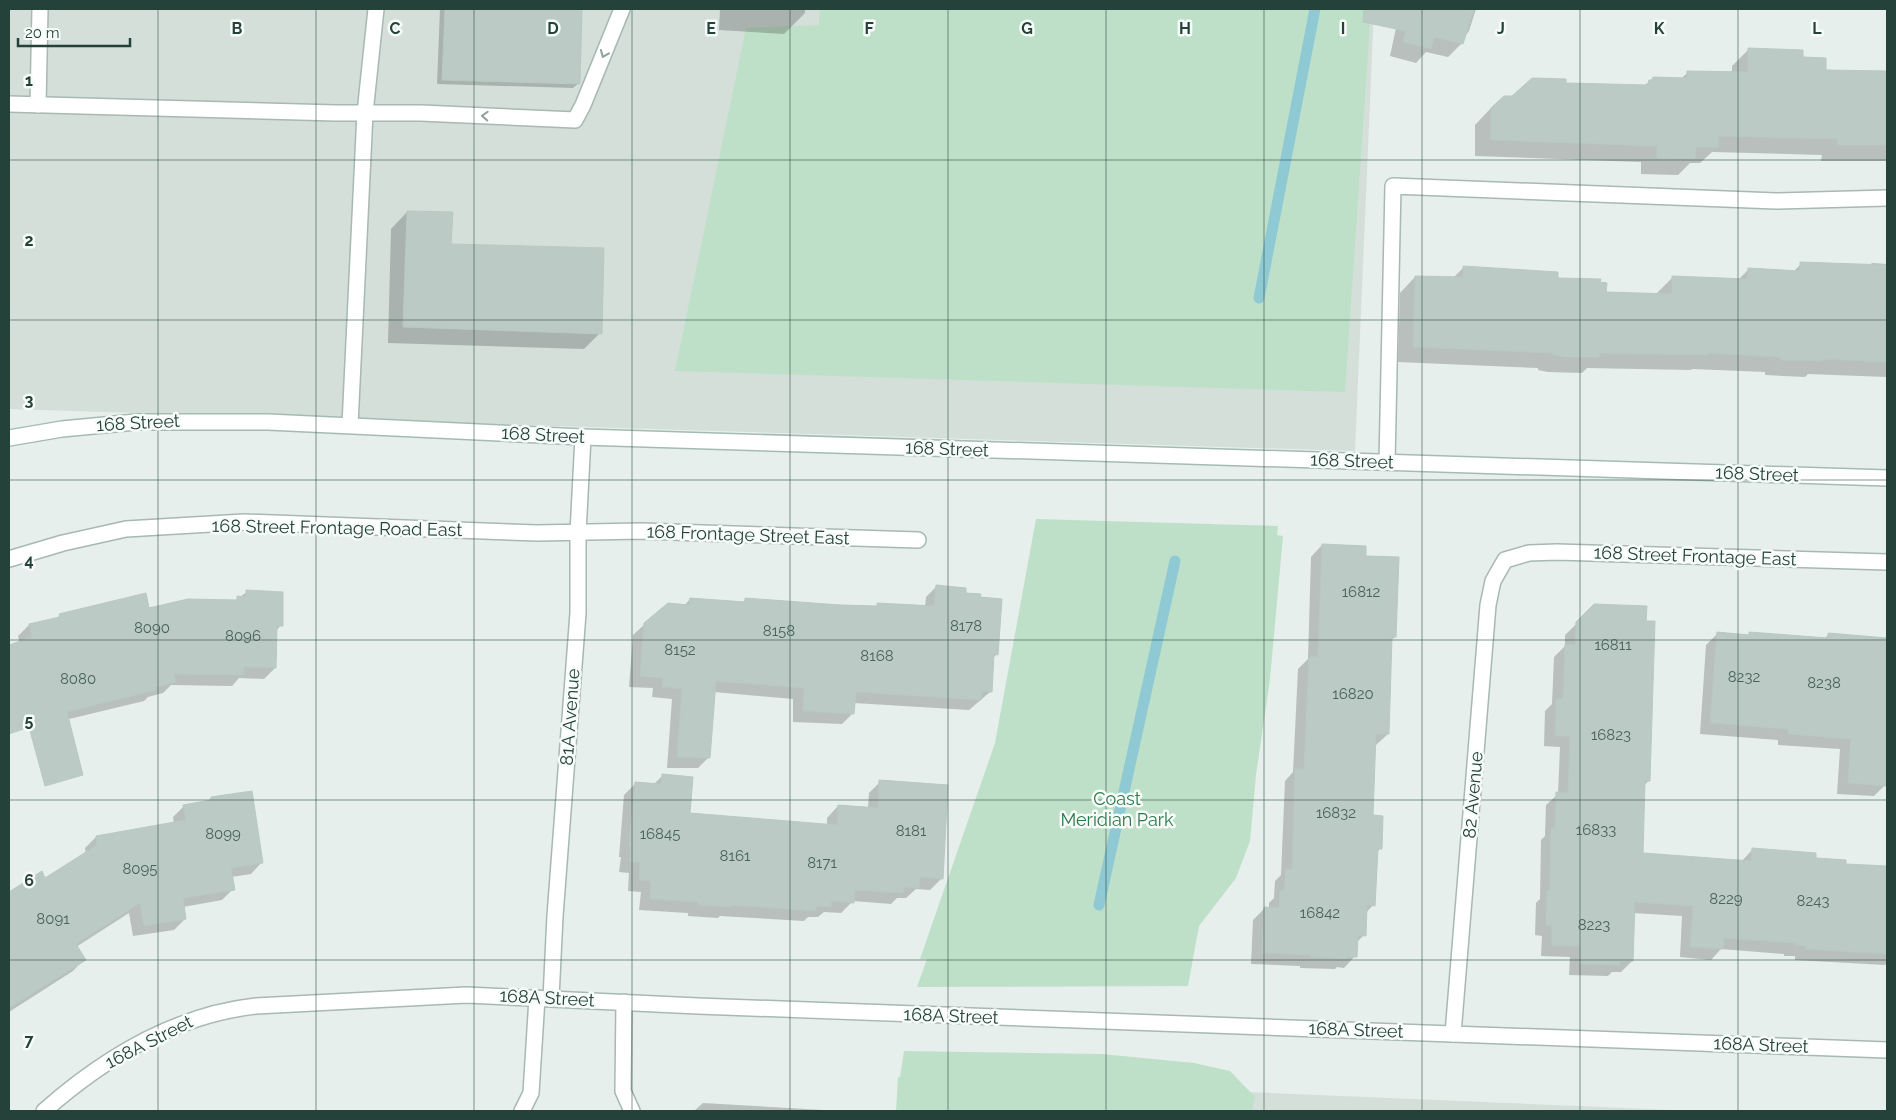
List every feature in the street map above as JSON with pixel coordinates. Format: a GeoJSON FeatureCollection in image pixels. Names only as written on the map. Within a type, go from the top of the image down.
{"type":"FeatureCollection","features":[{"type":"Feature","properties":{"kind":"street"},"geometry":{"type":"LineString","coordinates":[[38,105],[40,9]]}},
{"type":"Feature","properties":{"kind":"street"},"geometry":{"type":"LineString","coordinates":[[350,425],[365,113],[376,9]]}},
{"type":"Feature","properties":{"kind":"street"},"geometry":{"type":"LineString","coordinates":[[9,104],[421,113],[575,120],[584,105],[622,9]]}},
{"type":"Feature","properties":{"kind":"street"},"geometry":{"type":"LineString","coordinates":[[1387,462],[1393,186],[1776,201],[1887,198]]}},
{"type":"Feature","properties":{"kind":"street","name":"168 Street"},"geometry":{"type":"LineString","coordinates":[[9,438],[53,430],[136,422],[179,421],[350,425],[583,437],[1887,478]]}},
{"type":"Feature","properties":{"kind":"street","name":"81A Avenue"},"geometry":{"type":"LineString","coordinates":[[522,1111],[532,1093],[555,916],[578,613],[578,533],[583,437]]}},
{"type":"Feature","properties":{"kind":"street","name":"168 Street Frontage Road East"},"geometry":{"type":"LineString","coordinates":[[9,559],[63,543],[126,529],[244,522],[578,533]]}},
{"type":"Feature","properties":{"kind":"street","name":"168 Frontage Street East"},"geometry":{"type":"LineString","coordinates":[[578,533],[641,531],[918,540]]}},
{"type":"Feature","properties":{"kind":"street","name":"168 Street Frontage East"},"geometry":{"type":"LineString","coordinates":[[1505,560],[1529,553],[1557,552],[1887,562]]}},
{"type":"Feature","properties":{"kind":"street","name":"82 Avenue"},"geometry":{"type":"LineString","coordinates":[[1453,1034],[1488,605],[1493,581],[1505,560]]}},
{"type":"Feature","properties":{"kind":"street","name":"168A Street"},"geometry":{"type":"LineString","coordinates":[[44,1111],[96,1070],[131,1048],[186,1022],[218,1012],[256,1006],[466,995],[698,1006],[1887,1050]]}},
{"type":"Feature","properties":{"kind":"street"},"geometry":{"type":"LineString","coordinates":[[624,1002],[623,1091],[632,1111]]}},
{"type":"Feature","properties":{"kind":"shaded area"},"geometry":{"type":"Polygon","coordinates":[[[9,9],[1374,9],[1355,451],[9,409],[9,9]]]}},
{"type":"Feature","properties":{"kind":"shaded area"},"geometry":{"type":"Polygon","coordinates":[[[1103,1086],[1696,1111],[1101,1111],[1103,1086]]]}},
{"type":"Feature","properties":{"kind":"green space"},"geometry":{"type":"Polygon","coordinates":[[[820,9],[1371,9],[1345,392],[675,371],[746,28],[819,25],[820,9]]]}},
{"type":"Feature","properties":{"kind":"green space","name":"Coast Meridian Park"},"geometry":{"type":"Polygon","coordinates":[[[1036,519],[1278,526],[1277,535],[1283,536],[1270,679],[1256,775],[1250,841],[1236,878],[1199,926],[1188,986],[917,987],[927,959],[920,959],[995,743],[1036,519]]]}},
{"type":"Feature","properties":{"kind":"green space"},"geometry":{"type":"Polygon","coordinates":[[[904,1051],[1102,1054],[1194,1063],[1230,1071],[1255,1097],[1252,1111],[896,1111],[898,1077],[900,1077],[904,1051]]]}},
{"type":"Feature","properties":{"kind":"building"},"geometry":{"type":"Polygon","coordinates":[[[445,9],[582,9],[580,84],[442,80],[445,9]]]}},
{"type":"Feature","properties":{"kind":"building"},"geometry":{"type":"Polygon","coordinates":[[[1364,9],[1474,9],[1463,44],[1434,37],[1431,49],[1403,42],[1406,31],[1363,22],[1364,9]]]}},
{"type":"Feature","properties":{"kind":"building"},"geometry":{"type":"Polygon","coordinates":[[[1748,48],[1803,50],[1803,57],[1826,58],[1826,70],[1886,71],[1887,145],[1837,145],[1838,139],[1719,136],[1718,147],[1696,147],[1695,159],[1657,158],[1657,146],[1491,140],[1491,108],[1504,96],[1512,96],[1532,78],[1566,79],[1566,83],[1648,85],[1649,80],[1652,80],[1653,77],[1687,78],[1687,71],[1748,72],[1748,48]]]}},
{"type":"Feature","properties":{"kind":"building"},"geometry":{"type":"Polygon","coordinates":[[[407,211],[453,212],[451,244],[604,248],[602,334],[403,327],[407,211]]]}},
{"type":"Feature","properties":{"kind":"building"},"geometry":{"type":"Polygon","coordinates":[[[1800,262],[1887,265],[1887,362],[1822,359],[1822,361],[1780,360],[1780,357],[1708,353],[1708,355],[1600,353],[1599,357],[1565,357],[1553,355],[1553,353],[1413,347],[1415,276],[1463,277],[1463,266],[1558,272],[1558,278],[1601,279],[1600,282],[1607,283],[1606,292],[1672,294],[1672,276],[1747,279],[1748,268],[1800,271],[1800,262]]]}},
{"type":"Feature","properties":{"kind":"building"},"geometry":{"type":"Polygon","coordinates":[[[1322,544],[1366,546],[1366,556],[1399,557],[1396,637],[1392,637],[1389,734],[1376,734],[1373,815],[1383,816],[1382,849],[1378,849],[1375,906],[1367,905],[1366,936],[1358,935],[1357,957],[1347,957],[1347,959],[1262,953],[1264,907],[1279,908],[1280,890],[1284,891],[1286,869],[1292,869],[1295,768],[1304,769],[1309,657],[1318,657],[1322,544]]]}},
{"type":"Feature","properties":{"kind":"building"},"geometry":{"type":"Polygon","coordinates":[[[936,585],[966,588],[966,593],[981,594],[980,597],[1002,599],[998,655],[994,654],[992,692],[982,691],[981,700],[856,692],[854,714],[803,711],[804,688],[716,681],[710,758],[677,757],[682,689],[662,687],[663,678],[640,676],[644,623],[668,603],[689,605],[690,598],[745,602],[745,598],[840,605],[877,606],[877,603],[934,606],[936,585]]]}},
{"type":"Feature","properties":{"kind":"building"},"geometry":{"type":"Polygon","coordinates":[[[246,590],[283,592],[283,626],[277,626],[276,668],[244,667],[244,675],[174,674],[176,682],[156,687],[156,690],[67,712],[83,775],[45,786],[29,727],[9,734],[9,645],[32,637],[29,624],[60,617],[59,614],[146,593],[149,608],[188,599],[237,600],[237,596],[246,597],[246,590]]]}},
{"type":"Feature","properties":{"kind":"building"},"geometry":{"type":"Polygon","coordinates":[[[1594,604],[1647,606],[1646,621],[1655,621],[1650,781],[1645,781],[1643,853],[1751,861],[1752,848],[1816,853],[1816,858],[1846,860],[1846,864],[1887,866],[1887,954],[1806,949],[1806,946],[1794,945],[1795,943],[1724,938],[1723,949],[1690,947],[1693,906],[1635,902],[1633,961],[1620,961],[1620,965],[1580,964],[1580,946],[1552,945],[1552,925],[1546,925],[1547,890],[1550,890],[1551,828],[1555,828],[1556,792],[1568,793],[1570,736],[1555,736],[1556,699],[1563,699],[1565,644],[1575,645],[1576,622],[1594,604]]]}},
{"type":"Feature","properties":{"kind":"building"},"geometry":{"type":"Polygon","coordinates":[[[1717,632],[1749,635],[1749,632],[1828,638],[1828,633],[1887,638],[1887,786],[1848,783],[1851,739],[1788,734],[1788,729],[1710,723],[1717,632]]]}},
{"type":"Feature","properties":{"kind":"building"},"geometry":{"type":"Polygon","coordinates":[[[662,774],[693,777],[690,813],[837,825],[838,805],[878,808],[879,780],[948,785],[943,879],[920,877],[919,888],[904,887],[903,893],[855,890],[854,903],[831,901],[831,907],[816,906],[816,911],[731,905],[731,907],[698,905],[699,902],[650,899],[651,881],[639,880],[640,862],[630,862],[631,847],[629,846],[635,782],[661,784],[662,774]]]}},
{"type":"Feature","properties":{"kind":"building"},"geometry":{"type":"Polygon","coordinates":[[[252,791],[263,863],[231,868],[235,890],[183,898],[186,919],[144,926],[140,903],[76,944],[86,960],[9,1008],[9,892],[42,871],[45,878],[97,845],[96,836],[186,820],[183,805],[211,800],[211,797],[252,791]]]}},
{"type":"Feature","properties":{"kind":"waterway"},"geometry":{"type":"LineString","coordinates":[[1259,298],[1315,9]]}},
{"type":"Feature","properties":{"kind":"waterway"},"geometry":{"type":"LineString","coordinates":[[1099,905],[1175,561]]}}]}
